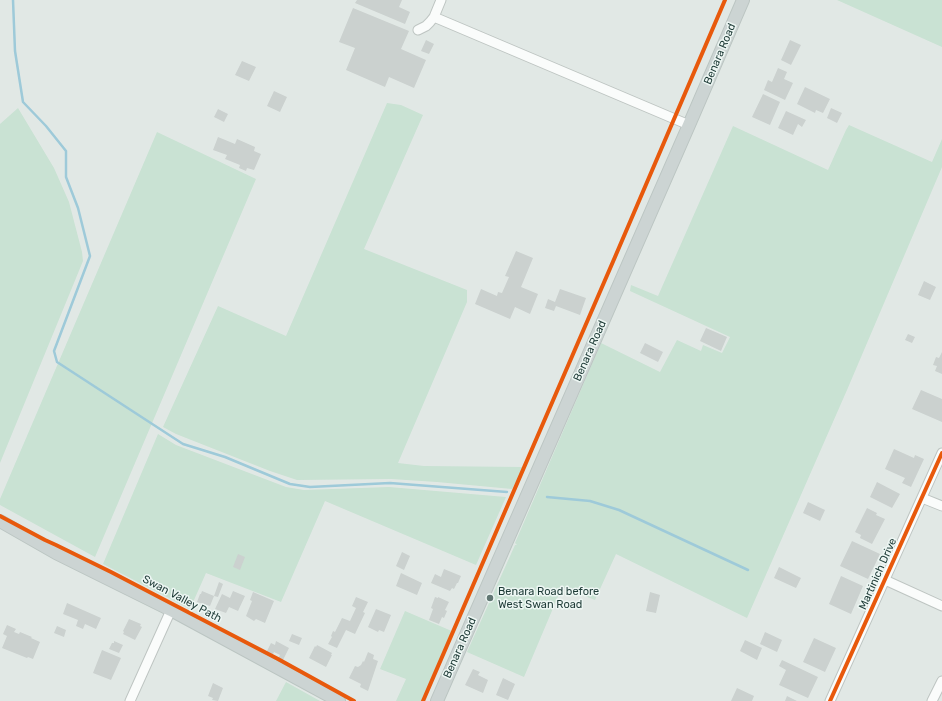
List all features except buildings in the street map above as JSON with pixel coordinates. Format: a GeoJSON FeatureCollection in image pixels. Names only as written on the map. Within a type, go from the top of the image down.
{"type":"FeatureCollection","features":[{"type":"Feature","properties":{"kind":"main road","name":"Benara Road"},"geometry":{"type":"LineString","coordinates":[[437,701],[743,0]]}},
{"type":"Feature","properties":{"kind":"main road"},"geometry":{"type":"LineString","coordinates":[[0,521],[81,566],[171,610],[339,701]]}},
{"type":"Feature","properties":{"kind":"street"},"geometry":{"type":"LineString","coordinates":[[418,30],[426,26],[434,17],[440,0]]}},
{"type":"Feature","properties":{"kind":"street"},"geometry":{"type":"LineString","coordinates":[[434,17],[689,125]]}},
{"type":"Feature","properties":{"kind":"street","name":"Martinich Drive"},"geometry":{"type":"LineString","coordinates":[[830,701],[942,453]]}},
{"type":"Feature","properties":{"kind":"street"},"geometry":{"type":"LineString","coordinates":[[922,498],[942,506]]}},
{"type":"Feature","properties":{"kind":"street"},"geometry":{"type":"LineString","coordinates":[[885,580],[942,606]]}},
{"type":"Feature","properties":{"kind":"street"},"geometry":{"type":"LineString","coordinates":[[130,701],[171,610]]}},
{"type":"Feature","properties":{"kind":"street"},"geometry":{"type":"LineString","coordinates":[[932,701],[942,681]]}},
{"type":"Feature","properties":{"kind":"green space"},"geometry":{"type":"Polygon","coordinates":[[[837,0],[942,0],[942,47],[837,0]]]}},
{"type":"Feature","properties":{"kind":"green space"},"geometry":{"type":"Polygon","coordinates":[[[387,103],[401,105],[423,115],[364,249],[467,290],[467,302],[398,463],[424,466],[524,467],[512,489],[391,479],[297,480],[176,434],[163,427],[218,306],[286,336],[387,103]]]}},
{"type":"Feature","properties":{"kind":"green space"},"geometry":{"type":"Polygon","coordinates":[[[18,108],[54,168],[69,202],[83,261],[0,463],[0,124],[18,108]]]}},
{"type":"Feature","properties":{"kind":"green space"},"geometry":{"type":"Polygon","coordinates":[[[849,125],[932,162],[942,139],[942,167],[847,390],[747,618],[616,554],[595,600],[562,587],[524,677],[467,652],[515,545],[517,545],[515,543],[601,343],[660,372],[677,340],[701,351],[703,345],[722,353],[730,337],[630,291],[631,285],[658,296],[733,126],[828,170],[849,125]]]}},
{"type":"Feature","properties":{"kind":"green space"},"geometry":{"type":"Polygon","coordinates":[[[157,132],[256,179],[95,557],[0,505],[0,499],[157,132]]]}},
{"type":"Feature","properties":{"kind":"green space"},"geometry":{"type":"Polygon","coordinates":[[[158,434],[176,445],[286,487],[304,490],[389,487],[506,497],[476,565],[325,501],[281,602],[206,573],[190,609],[103,564],[158,434]]]}},
{"type":"Feature","properties":{"kind":"green space"},"geometry":{"type":"Polygon","coordinates":[[[405,611],[454,632],[424,701],[396,701],[406,679],[380,669],[405,611]]]}},
{"type":"Feature","properties":{"kind":"green space"},"geometry":{"type":"Polygon","coordinates":[[[286,682],[320,701],[276,701],[286,682]]]}},
{"type":"Feature","properties":{"kind":"waterway"},"geometry":{"type":"LineString","coordinates":[[13,0],[15,51],[23,102],[46,126],[66,151],[66,177],[78,208],[90,256],[54,351],[57,362],[183,444],[225,457],[290,484],[310,487],[390,483],[507,492]]}},
{"type":"Feature","properties":{"kind":"waterway"},"geometry":{"type":"LineString","coordinates":[[547,497],[590,501],[619,510],[748,570]]}},
{"type":"Feature","properties":{"kind":"cycle path"},"geometry":{"type":"LineString","coordinates":[[423,701],[725,0]]}},
{"type":"Feature","properties":{"kind":"cycle path"},"geometry":{"type":"LineString","coordinates":[[830,701],[942,453]]}},
{"type":"Feature","properties":{"kind":"cycle path","name":"Swan Valley Path"},"geometry":{"type":"LineString","coordinates":[[0,516],[278,659],[354,701]]}},
{"type":"Feature","properties":{"kind":"place","name":"Benara Road before West Swan Road"},"geometry":{"type":"Point","coordinates":[490,598]}}]}
